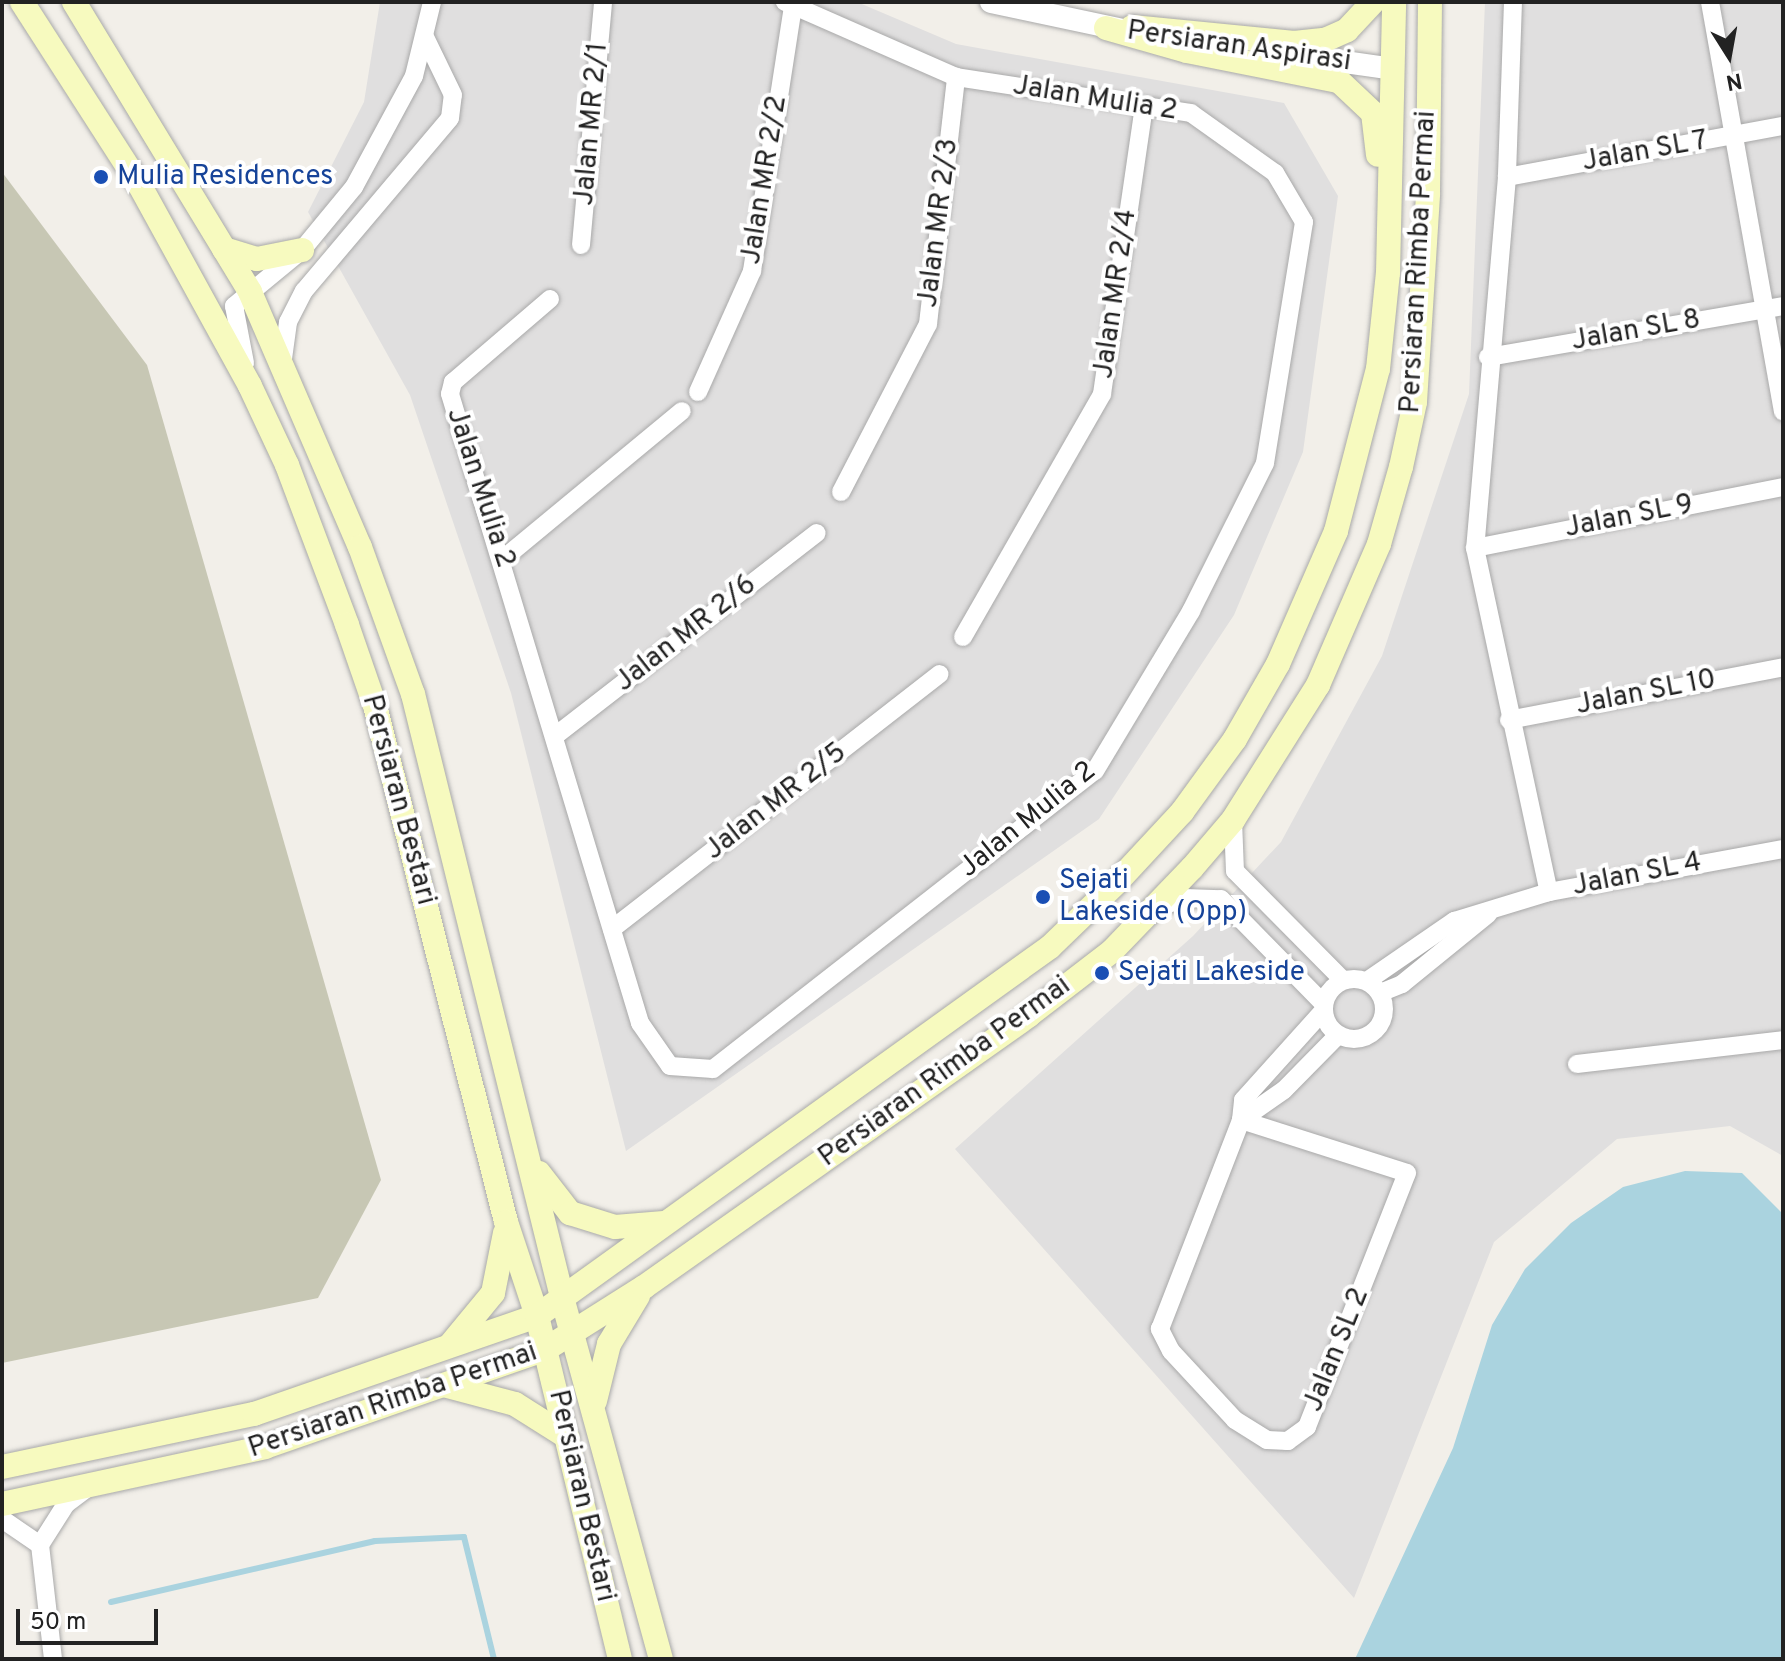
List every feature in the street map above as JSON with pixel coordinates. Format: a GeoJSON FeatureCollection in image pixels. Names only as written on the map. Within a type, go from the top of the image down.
{"type":"FeatureCollection","features":[{"type":"Feature","properties":{"kind":"main road","name":"Persiaran Bestari"},"geometry":{"type":"LineString","coordinates":[[22,2],[139,184],[250,386],[287,465],[375,706],[506,1222],[546,1349],[620,1659]]}},
{"type":"Feature","properties":{"kind":"main road","name":"Persiaran Bestari"},"geometry":{"type":"LineString","coordinates":[[74,2],[250,292],[360,547],[413,694],[563,1301],[594,1404],[661,1659]]}},
{"type":"Feature","properties":{"kind":"main road"},"geometry":{"type":"LineString","coordinates":[[1106,28],[1162,26],[1294,43],[1325,40],[1347,30],[1373,2]]}},
{"type":"Feature","properties":{"kind":"main road","name":"Persiaran Rimba Permai"},"geometry":{"type":"LineString","coordinates":[[2,1467],[254,1414],[537,1316],[563,1301],[666,1222],[1050,947],[1182,812],[1235,739],[1315,588],[1359,457],[1378,369],[1388,273],[1394,2]]}},
{"type":"Feature","properties":{"kind":"main road"},"geometry":{"type":"LineString","coordinates":[[1417,2],[1414,57],[1393,69],[1413,87],[1418,112],[1414,218],[1419,321]]}},
{"type":"Feature","properties":{"kind":"main road","name":"Persiaran Rimba Permai"},"geometry":{"type":"LineString","coordinates":[[2,1504],[265,1447],[546,1349],[644,1287],[1029,1015],[1112,951],[1151,910],[1233,820],[1318,685],[1379,544],[1415,402],[1428,193],[1430,2]]}},
{"type":"Feature","properties":{"kind":"main road"},"geometry":{"type":"LineString","coordinates":[[1106,28],[1187,51],[1339,81],[1373,113],[1378,134],[1378,369]]}},
{"type":"Feature","properties":{"kind":"main road"},"geometry":{"type":"LineString","coordinates":[[224,249],[257,259],[302,250]]}},
{"type":"Feature","properties":{"kind":"main road"},"geometry":{"type":"LineString","coordinates":[[527,1155],[570,1213],[615,1227],[666,1222]]}},
{"type":"Feature","properties":{"kind":"main road"},"geometry":{"type":"LineString","coordinates":[[447,1348],[493,1293],[502,1267],[506,1222]]}},
{"type":"Feature","properties":{"kind":"main road"},"geometry":{"type":"LineString","coordinates":[[594,1404],[609,1344],[644,1287]]}},
{"type":"Feature","properties":{"kind":"main road"},"geometry":{"type":"LineString","coordinates":[[445,1385],[515,1404],[567,1437]]}},
{"type":"Feature","properties":{"kind":"street"},"geometry":{"type":"LineString","coordinates":[[250,386],[232,313],[237,300],[302,250],[354,187],[414,76],[432,2]]}},
{"type":"Feature","properties":{"kind":"street","name":"Jalan MR 2/1"},"geometry":{"type":"LineString","coordinates":[[581,245],[603,2]]}},
{"type":"Feature","properties":{"kind":"street","name":"Persiaran Aspirasi"},"geometry":{"type":"LineString","coordinates":[[991,2],[1106,28],[1393,69]]}},
{"type":"Feature","properties":{"kind":"street"},"geometry":{"type":"LineString","coordinates":[[1710,2],[1735,136],[1774,307],[1783,412]]}},
{"type":"Feature","properties":{"kind":"street"},"geometry":{"type":"LineString","coordinates":[[1512,3],[1507,177],[1488,357],[1475,548],[1509,720],[1549,892]]}},
{"type":"Feature","properties":{"kind":"street","name":"Jalan Mulia 2"},"geometry":{"type":"LineString","coordinates":[[550,299],[453,382],[450,394],[503,559],[640,1023],[670,1066],[713,1069],[1095,771],[1191,611],[1265,463],[1304,222],[1275,173],[1191,113],[956,77],[789,4]]}},
{"type":"Feature","properties":{"kind":"street","name":"Jalan MR 2/2"},"geometry":{"type":"LineString","coordinates":[[698,392],[752,271],[789,4]]}},
{"type":"Feature","properties":{"kind":"street"},"geometry":{"type":"LineString","coordinates":[[282,368],[288,322],[304,291],[450,118],[453,95],[425,37]]}},
{"type":"Feature","properties":{"kind":"street","name":"Jalan MR 2/3"},"geometry":{"type":"LineString","coordinates":[[841,492],[928,324],[956,77]]}},
{"type":"Feature","properties":{"kind":"street","name":"Jalan MR 2/4"},"geometry":{"type":"LineString","coordinates":[[963,637],[1102,394],[1144,106]]}},
{"type":"Feature","properties":{"kind":"street","name":"Jalan SL 7"},"geometry":{"type":"LineString","coordinates":[[1507,177],[1783,126]]}},
{"type":"Feature","properties":{"kind":"street","name":"Jalan SL 8"},"geometry":{"type":"LineString","coordinates":[[1488,357],[1774,307]]}},
{"type":"Feature","properties":{"kind":"street"},"geometry":{"type":"LineString","coordinates":[[503,559],[682,411]]}},
{"type":"Feature","properties":{"kind":"street","name":"Jalan SL 9"},"geometry":{"type":"LineString","coordinates":[[1475,548],[1783,487]]}},
{"type":"Feature","properties":{"kind":"street","name":"Jalan MR 2/6"},"geometry":{"type":"LineString","coordinates":[[555,736],[817,533]]}},
{"type":"Feature","properties":{"kind":"street","name":"Jalan SL 10"},"geometry":{"type":"LineString","coordinates":[[1509,720],[1783,667]]}},
{"type":"Feature","properties":{"kind":"street","name":"Jalan MR 2/5"},"geometry":{"type":"LineString","coordinates":[[612,929],[940,674]]}},
{"type":"Feature","properties":{"kind":"street"},"geometry":{"type":"LineString","coordinates":[[1233,820],[1232,863],[1239,878],[1343,980],[1374,987],[1384,1017],[1376,1031],[1361,1039],[1338,1035]]}},
{"type":"Feature","properties":{"kind":"street","name":"Jalan SL 4"},"geometry":{"type":"LineString","coordinates":[[1374,987],[1402,984],[1493,910],[1549,892],[1783,849]]}},
{"type":"Feature","properties":{"kind":"street"},"geometry":{"type":"LineString","coordinates":[[1151,910],[1184,898],[1221,899],[1324,1008],[1338,1035]]}},
{"type":"Feature","properties":{"kind":"street"},"geometry":{"type":"LineString","coordinates":[[1324,1008],[1343,980]]}},
{"type":"Feature","properties":{"kind":"street","name":"Jalan SL 2"},"geometry":{"type":"LineString","coordinates":[[1241,1120],[1407,1173],[1307,1427],[1288,1441],[1267,1440],[1235,1420],[1171,1351],[1160,1329],[1241,1120],[1243,1100],[1261,1074],[1324,1008]]}},
{"type":"Feature","properties":{"kind":"street"},"geometry":{"type":"LineString","coordinates":[[1241,1120],[1284,1090],[1338,1035]]}},
{"type":"Feature","properties":{"kind":"street"},"geometry":{"type":"LineString","coordinates":[[1577,1064],[1783,1040]]}},
{"type":"Feature","properties":{"kind":"street"},"geometry":{"type":"LineString","coordinates":[[53,1659],[40,1545],[66,1504],[89,1487]]}},
{"type":"Feature","properties":{"kind":"street"},"geometry":{"type":"LineString","coordinates":[[2,1519],[40,1545]]}},
{"type":"Feature","properties":{"kind":"shaded area"},"geometry":{"type":"Polygon","coordinates":[[[380,2],[857,2],[956,44],[1284,103],[1338,196],[1303,452],[1234,615],[1099,819],[626,1151],[511,693],[410,395],[308,212],[364,102],[380,2]]]}},
{"type":"Feature","properties":{"kind":"shaded area","name":"Sejati Lakeside"},"geometry":{"type":"Polygon","coordinates":[[[1485,2],[1783,2],[1783,1156],[1730,1126],[1617,1139],[1494,1242],[1354,1598],[955,1149],[1193,936],[1281,842],[1382,656],[1469,394],[1485,2]]]}},
{"type":"Feature","properties":{"kind":"shaded area"},"geometry":{"type":"Polygon","coordinates":[[[2,172],[147,365],[381,1180],[318,1298],[2,1363],[2,172]]]}},
{"type":"Feature","properties":{"kind":"water"},"geometry":{"type":"Polygon","coordinates":[[[1685,1171],[1742,1173],[1783,1214],[1783,1659],[1355,1659],[1453,1448],[1492,1325],[1525,1269],[1571,1223],[1623,1187],[1685,1171]]]}},
{"type":"Feature","properties":{"kind":"waterway"},"geometry":{"type":"LineString","coordinates":[[111,1602],[375,1541],[464,1537],[494,1659]]}},
{"type":"Feature","properties":{"kind":"place","name":"Mulia Residences"},"geometry":{"type":"Point","coordinates":[101,177]}},
{"type":"Feature","properties":{"kind":"place","name":"Sejati Lakeside (Opp)"},"geometry":{"type":"Point","coordinates":[1043,897]}},
{"type":"Feature","properties":{"kind":"place","name":"Sejati Lakeside"},"geometry":{"type":"Point","coordinates":[1102,973]}}]}
